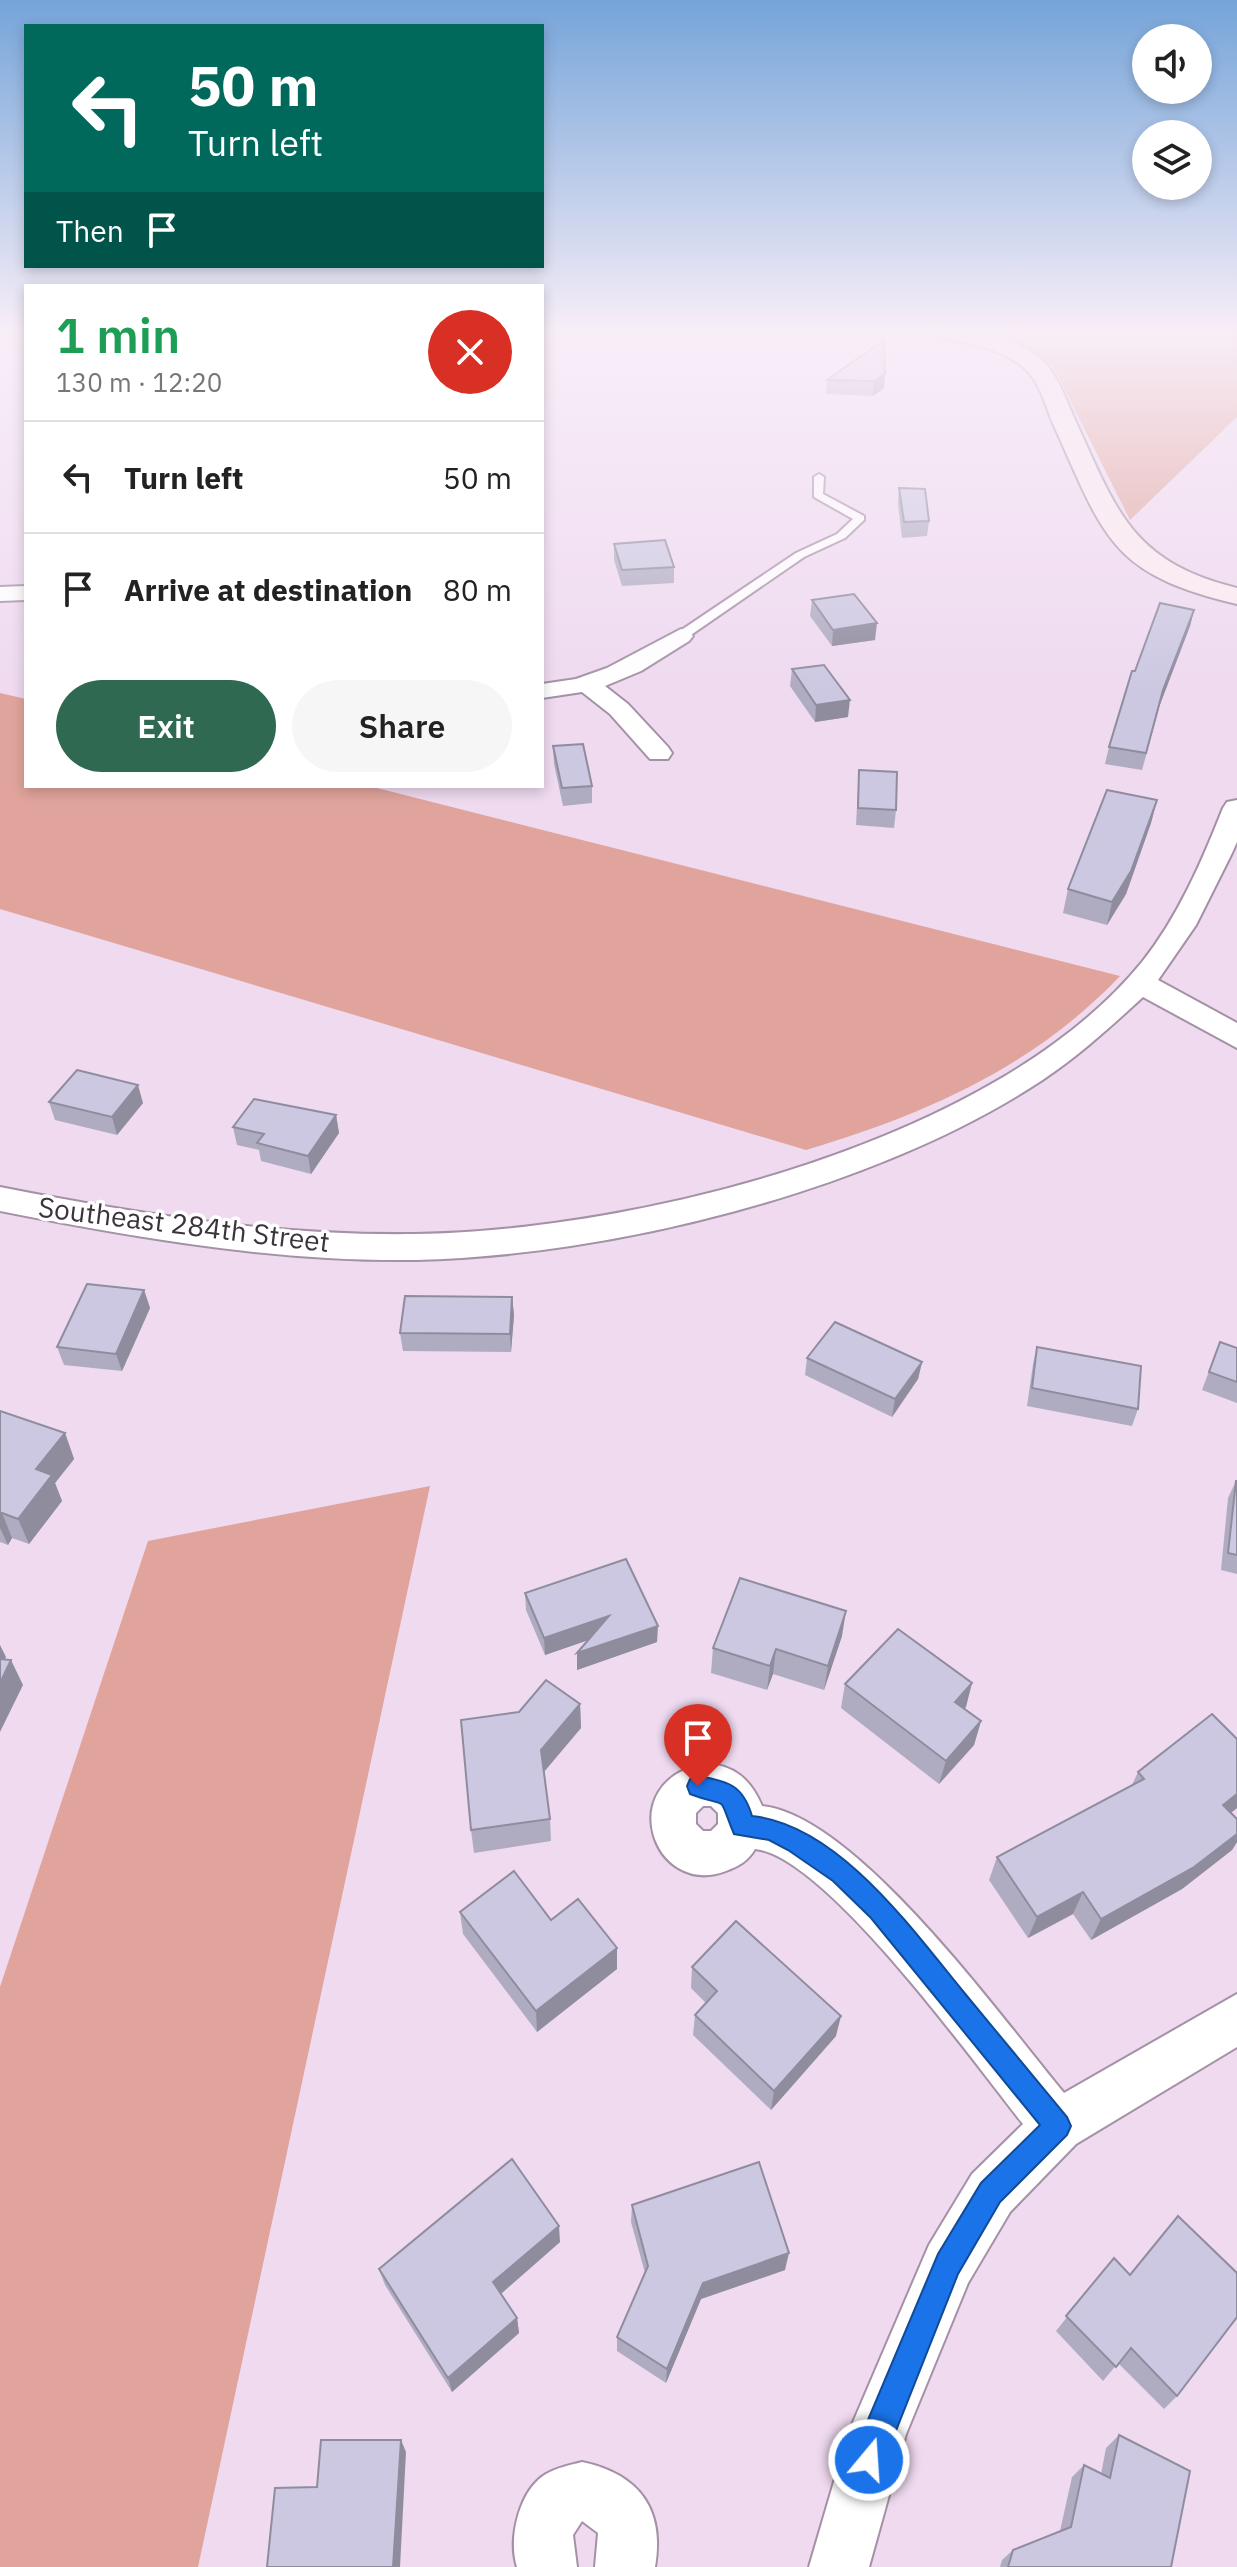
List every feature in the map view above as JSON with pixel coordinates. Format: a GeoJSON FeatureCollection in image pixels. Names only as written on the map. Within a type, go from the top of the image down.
{"type":"FeatureCollection","features":[{"type":"Feature","properties":{"kind":"street"},"geometry":{"type":"LineString","coordinates":[[1077,451],[1117,532],[1139,559],[1171,578],[1237,596]]}},
{"type":"Feature","properties":{"kind":"street"},"geometry":{"type":"LineString","coordinates":[[0,594],[24,593]]}},
{"type":"Feature","properties":{"kind":"street"},"geometry":{"type":"LineString","coordinates":[[544,691],[586,683],[644,663],[681,636]]}},
{"type":"Feature","properties":{"kind":"street"},"geometry":{"type":"LineString","coordinates":[[586,683],[619,709],[659,753]]}},
{"type":"Feature","properties":{"kind":"street","name":"Southeast 284th Street"},"geometry":{"type":"LineString","coordinates":[[0,1199],[95,1219],[284,1243],[416,1247],[550,1235],[678,1213],[796,1181],[893,1148],[967,1110],[1035,1069],[1096,1025],[1140,983],[1216,864],[1237,808]]}},
{"type":"Feature","properties":{"kind":"street"},"geometry":{"type":"LineString","coordinates":[[1140,983],[1202,1014],[1237,1038]]}},
{"type":"Feature","properties":{"kind":"street"},"geometry":{"type":"LineString","coordinates":[[743,1826],[773,1829],[796,1842],[841,1873],[870,1900],[1058,2126]]}},
{"type":"Feature","properties":{"kind":"street"},"geometry":{"type":"LineString","coordinates":[[839,2567],[877,2434],[948,2264],[991,2193],[1058,2126],[1237,2019]]}},
{"type":"Feature","properties":{"kind":"street"},"geometry":{"type":"LineString","coordinates":[[547,2567],[542,2542],[545,2522],[555,2505],[570,2494],[587,2490],[604,2495],[617,2505],[627,2523],[630,2544],[628,2566]]}},
{"type":"Feature","properties":{"kind":"lane"},"geometry":{"type":"LineString","coordinates":[[681,636],[800,555],[854,528],[860,518],[818,495],[819,477]]}},
{"type":"Feature","properties":{"kind":"shaded area"},"geometry":{"type":"Polygon","coordinates":[[[1095,451],[1202,451],[1130,520],[1095,451]]]}},
{"type":"Feature","properties":{"kind":"shaded area"},"geometry":{"type":"Polygon","coordinates":[[[0,693],[24,699],[24,788],[377,788],[1120,976],[1051,1037],[975,1084],[893,1121],[806,1150],[0,909],[0,693]]]}},
{"type":"Feature","properties":{"kind":"shaded area"},"geometry":{"type":"Polygon","coordinates":[[[430,1486],[198,2567],[0,2567],[0,1987],[148,1541],[430,1486]]]}},
{"type":"Feature","properties":{"kind":"building"},"geometry":{"type":"Polygon","coordinates":[[[899,488],[925,489],[929,521],[904,522],[899,488]]]}},
{"type":"Feature","properties":{"kind":"building"},"geometry":{"type":"Polygon","coordinates":[[[665,540],[674,567],[622,570],[614,544],[665,540]]]}},
{"type":"Feature","properties":{"kind":"building"},"geometry":{"type":"Polygon","coordinates":[[[854,594],[877,623],[833,630],[812,600],[854,594]]]}},
{"type":"Feature","properties":{"kind":"building"},"geometry":{"type":"Polygon","coordinates":[[[1160,603],[1194,610],[1163,690],[1146,753],[1109,747],[1132,671],[1135,671],[1160,603]]]}},
{"type":"Feature","properties":{"kind":"building"},"geometry":{"type":"Polygon","coordinates":[[[824,665],[850,700],[816,705],[792,669],[824,665]]]}},
{"type":"Feature","properties":{"kind":"building"},"geometry":{"type":"Polygon","coordinates":[[[583,744],[592,786],[562,788],[553,746],[583,744]]]}},
{"type":"Feature","properties":{"kind":"building"},"geometry":{"type":"Polygon","coordinates":[[[859,770],[897,772],[896,810],[858,808],[859,770]]]}},
{"type":"Feature","properties":{"kind":"building"},"geometry":{"type":"Polygon","coordinates":[[[1107,790],[1157,800],[1131,871],[1112,902],[1068,889],[1107,790]]]}},
{"type":"Feature","properties":{"kind":"building"},"geometry":{"type":"Polygon","coordinates":[[[77,1070],[138,1085],[112,1117],[49,1102],[77,1070]]]}},
{"type":"Feature","properties":{"kind":"building"},"geometry":{"type":"Polygon","coordinates":[[[254,1099],[336,1115],[308,1156],[257,1143],[264,1134],[233,1127],[254,1099]]]}},
{"type":"Feature","properties":{"kind":"building"},"geometry":{"type":"Polygon","coordinates":[[[87,1284],[144,1290],[116,1354],[57,1347],[87,1284]]]}},
{"type":"Feature","properties":{"kind":"building"},"geometry":{"type":"Polygon","coordinates":[[[405,1296],[512,1297],[510,1334],[400,1333],[405,1296]]]}},
{"type":"Feature","properties":{"kind":"building"},"geometry":{"type":"Polygon","coordinates":[[[835,1322],[922,1362],[895,1399],[807,1358],[835,1322]]]}},
{"type":"Feature","properties":{"kind":"building"},"geometry":{"type":"Polygon","coordinates":[[[1220,1342],[1237,1348],[1237,1382],[1209,1372],[1220,1342]]]}},
{"type":"Feature","properties":{"kind":"building"},"geometry":{"type":"Polygon","coordinates":[[[1037,1347],[1141,1366],[1138,1409],[1032,1388],[1037,1347]]]}},
{"type":"Feature","properties":{"kind":"building"},"geometry":{"type":"Polygon","coordinates":[[[0,1411],[65,1433],[36,1469],[52,1475],[18,1519],[0,1515],[0,1411]]]}},
{"type":"Feature","properties":{"kind":"building"},"geometry":{"type":"Polygon","coordinates":[[[1237,1481],[1237,1555],[1228,1553],[1237,1481]]]}},
{"type":"Feature","properties":{"kind":"building"},"geometry":{"type":"Polygon","coordinates":[[[626,1559],[658,1626],[577,1653],[609,1616],[544,1638],[525,1593],[626,1559]]]}},
{"type":"Feature","properties":{"kind":"building"},"geometry":{"type":"Polygon","coordinates":[[[740,1578],[846,1611],[828,1666],[776,1649],[770,1666],[713,1648],[740,1578]]]}},
{"type":"Feature","properties":{"kind":"building"},"geometry":{"type":"Polygon","coordinates":[[[898,1629],[972,1683],[955,1702],[981,1721],[946,1761],[845,1684],[898,1629]]]}},
{"type":"Feature","properties":{"kind":"building"},"geometry":{"type":"Polygon","coordinates":[[[0,1659],[11,1660],[0,1683],[0,1659]]]}},
{"type":"Feature","properties":{"kind":"building"},"geometry":{"type":"Polygon","coordinates":[[[546,1680],[580,1704],[541,1750],[550,1819],[471,1830],[461,1720],[519,1712],[546,1680]]]}},
{"type":"Feature","properties":{"kind":"building"},"geometry":{"type":"Polygon","coordinates":[[[1212,1714],[1237,1739],[1237,1794],[1223,1805],[1237,1819],[1237,1834],[1194,1867],[1101,1919],[1083,1892],[1037,1917],[997,1857],[1144,1779],[1138,1772],[1212,1714]]]}},
{"type":"Feature","properties":{"kind":"building"},"geometry":{"type":"Polygon","coordinates":[[[514,1871],[551,1920],[578,1899],[617,1948],[536,2011],[460,1912],[514,1871]]]}},
{"type":"Feature","properties":{"kind":"building"},"geometry":{"type":"Polygon","coordinates":[[[736,1921],[841,2016],[774,2091],[695,2015],[717,1991],[692,1967],[736,1921]]]}},
{"type":"Feature","properties":{"kind":"building"},"geometry":{"type":"Polygon","coordinates":[[[512,2159],[559,2226],[493,2282],[517,2318],[448,2378],[379,2269],[512,2159]]]}},
{"type":"Feature","properties":{"kind":"building"},"geometry":{"type":"Polygon","coordinates":[[[759,2162],[789,2253],[703,2283],[667,2369],[617,2337],[648,2266],[632,2205],[759,2162]]]}},
{"type":"Feature","properties":{"kind":"building"},"geometry":{"type":"Polygon","coordinates":[[[1178,2216],[1237,2273],[1237,2317],[1177,2396],[1131,2348],[1116,2367],[1066,2316],[1114,2258],[1130,2275],[1178,2216]]]}},
{"type":"Feature","properties":{"kind":"building"},"geometry":{"type":"Polygon","coordinates":[[[1119,2435],[1190,2471],[1171,2567],[1008,2567],[1013,2550],[1071,2527],[1084,2465],[1110,2478],[1119,2435]]]}},
{"type":"Feature","properties":{"kind":"building"},"geometry":{"type":"Polygon","coordinates":[[[321,2440],[401,2440],[393,2567],[267,2567],[275,2488],[317,2487],[321,2440]]]}},
{"type":"Feature","properties":{"kind":"route"},"geometry":{"type":"LineString","coordinates":[[698,1786],[726,1791],[736,1800],[742,1812],[743,1826],[773,1829],[841,1873],[880,1910],[1058,2126],[991,2193],[948,2264],[869,2460]]}}]}
